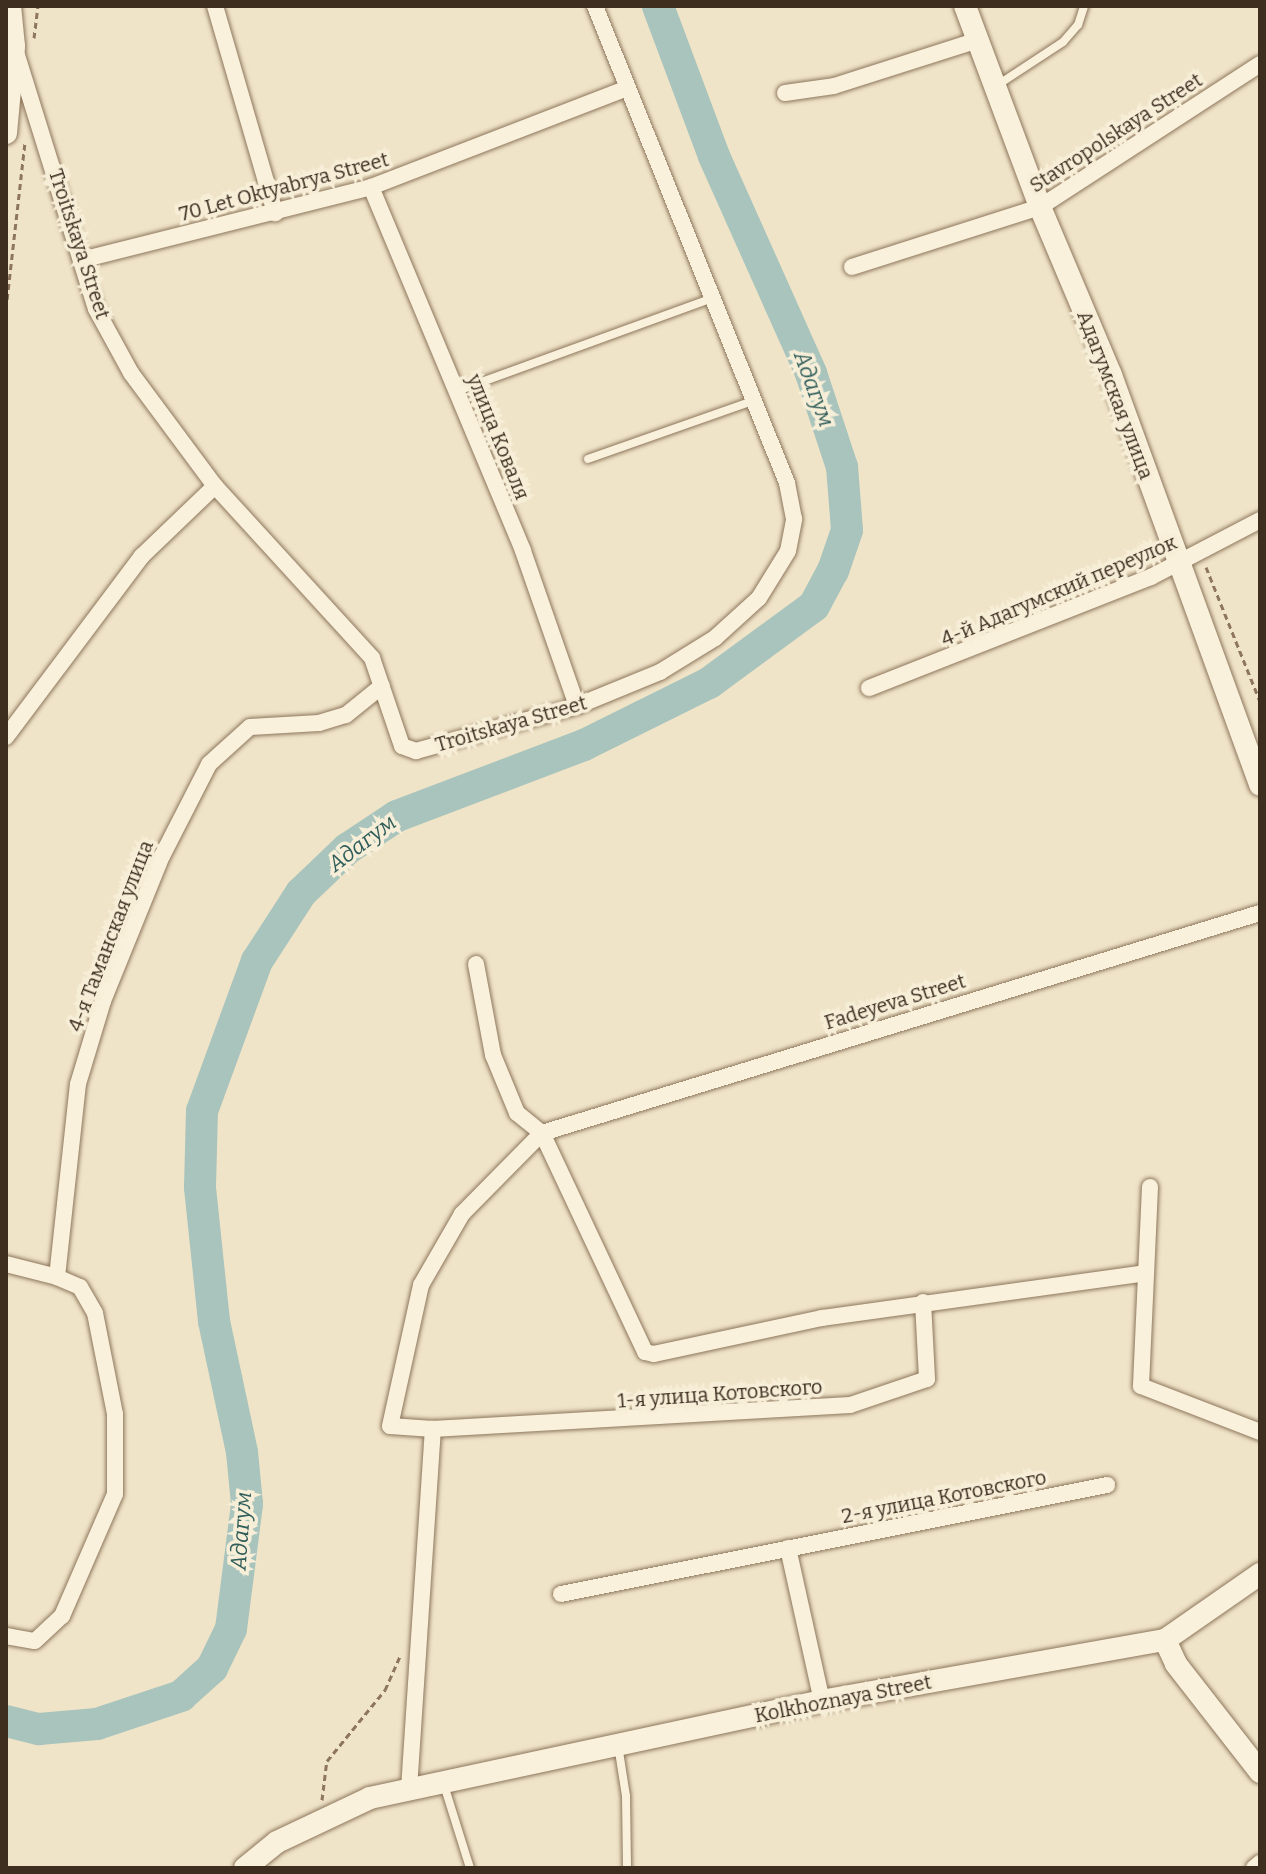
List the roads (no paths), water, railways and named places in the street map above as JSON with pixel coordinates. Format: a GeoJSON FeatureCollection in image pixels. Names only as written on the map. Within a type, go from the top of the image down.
{"type":"FeatureCollection","features":[{"type":"Feature","properties":{"kind":"main road","name":"Troitskaya Street"},"geometry":{"type":"LineString","coordinates":[[10,6],[23,46]]}},
{"type":"Feature","properties":{"kind":"main road","name":"Адагумская улица"},"geometry":{"type":"LineString","coordinates":[[965,6],[1040,207],[1111,375],[1176,561],[1260,785]]}},
{"type":"Feature","properties":{"kind":"main road"},"geometry":{"type":"LineString","coordinates":[[16,134],[23,46]]}},
{"type":"Feature","properties":{"kind":"main road","name":"Kolkhoznaya Street"},"geometry":{"type":"LineString","coordinates":[[245,1868],[320,1818],[409,1789],[822,1701],[1165,1640],[1260,1574]]}},
{"type":"Feature","properties":{"kind":"main road"},"geometry":{"type":"LineString","coordinates":[[1165,1640],[1176,1664],[1260,1772]]}},
{"type":"Feature","properties":{"kind":"street"},"geometry":{"type":"LineString","coordinates":[[215,6],[275,213]]}},
{"type":"Feature","properties":{"kind":"street","name":"Troitskaya Street"},"geometry":{"type":"LineString","coordinates":[[23,46],[96,309],[131,373],[215,486],[372,658],[402,746],[416,751],[577,706],[660,672],[715,638],[759,598],[788,551],[794,519],[787,483],[757,400],[595,6]]}},
{"type":"Feature","properties":{"kind":"street"},"geometry":{"type":"LineString","coordinates":[[785,93],[834,86],[978,40]]}},
{"type":"Feature","properties":{"kind":"street","name":"Stavropolskaya Street"},"geometry":{"type":"LineString","coordinates":[[852,267],[1040,207],[1260,64]]}},
{"type":"Feature","properties":{"kind":"street","name":"70 Let Oktyabrya Street"},"geometry":{"type":"LineString","coordinates":[[81,260],[371,187],[628,88]]}},
{"type":"Feature","properties":{"kind":"street","name":"улица Коваля"},"geometry":{"type":"LineString","coordinates":[[371,187],[523,551],[577,706]]}},
{"type":"Feature","properties":{"kind":"street"},"geometry":{"type":"LineString","coordinates":[[6,737],[142,556],[215,486]]}},
{"type":"Feature","properties":{"kind":"street","name":"4-й Адагумский переулок"},"geometry":{"type":"LineString","coordinates":[[869,688],[1151,577],[1176,561],[1200,552],[1260,520]]}},
{"type":"Feature","properties":{"kind":"street","name":"4-я Таманская улица"},"geometry":{"type":"LineString","coordinates":[[57,1277],[78,1084],[103,1001],[156,870],[209,764],[250,727],[319,723],[346,715],[382,686]]}},
{"type":"Feature","properties":{"kind":"street","name":"Fadeyeva Street"},"geometry":{"type":"LineString","coordinates":[[433,1429],[390,1426],[421,1285],[462,1214],[542,1133],[1260,913]]}},
{"type":"Feature","properties":{"kind":"street"},"geometry":{"type":"LineString","coordinates":[[476,964],[493,1055],[517,1113],[542,1133],[640,1346],[654,1354],[923,1302],[1146,1273]]}},
{"type":"Feature","properties":{"kind":"street"},"geometry":{"type":"LineString","coordinates":[[1150,1187],[1141,1386],[1260,1432]]}},
{"type":"Feature","properties":{"kind":"street"},"geometry":{"type":"LineString","coordinates":[[6,1264],[57,1277],[80,1287],[95,1313],[115,1414],[115,1494],[62,1616],[35,1641],[6,1636]]}},
{"type":"Feature","properties":{"kind":"street","name":"1-я улица Котовского"},"geometry":{"type":"LineString","coordinates":[[433,1429],[850,1405],[927,1379],[923,1302]]}},
{"type":"Feature","properties":{"kind":"street"},"geometry":{"type":"LineString","coordinates":[[409,1789],[433,1429]]}},
{"type":"Feature","properties":{"kind":"street","name":"2-я улица Котовского"},"geometry":{"type":"LineString","coordinates":[[561,1594],[1107,1485]]}},
{"type":"Feature","properties":{"kind":"street"},"geometry":{"type":"LineString","coordinates":[[788,1548],[822,1701]]}},
{"type":"Feature","properties":{"kind":"street"},"geometry":{"type":"LineString","coordinates":[[1254,1868],[1260,1863]]}},
{"type":"Feature","properties":{"kind":"lane"},"geometry":{"type":"LineString","coordinates":[[996,86],[1063,42],[1084,6]]}},
{"type":"Feature","properties":{"kind":"lane"},"geometry":{"type":"LineString","coordinates":[[457,391],[713,298]]}},
{"type":"Feature","properties":{"kind":"lane"},"geometry":{"type":"LineString","coordinates":[[588,459],[757,400]]}},
{"type":"Feature","properties":{"kind":"lane"},"geometry":{"type":"LineString","coordinates":[[618,1744],[626,1796],[627,1868]]}},
{"type":"Feature","properties":{"kind":"lane"},"geometry":{"type":"LineString","coordinates":[[443,1782],[470,1868]]}},
{"type":"Feature","properties":{"kind":"waterway","name":"Адагум"},"geometry":{"type":"LineString","coordinates":[[6,1721],[39,1729],[97,1724],[181,1696],[212,1668],[231,1629],[247,1504],[242,1452],[214,1321],[200,1187],[202,1111],[257,961],[301,893],[347,849],[397,816],[584,745],[709,683],[814,606],[833,571],[847,530],[842,467],[811,373],[714,156],[658,6]]}}]}
